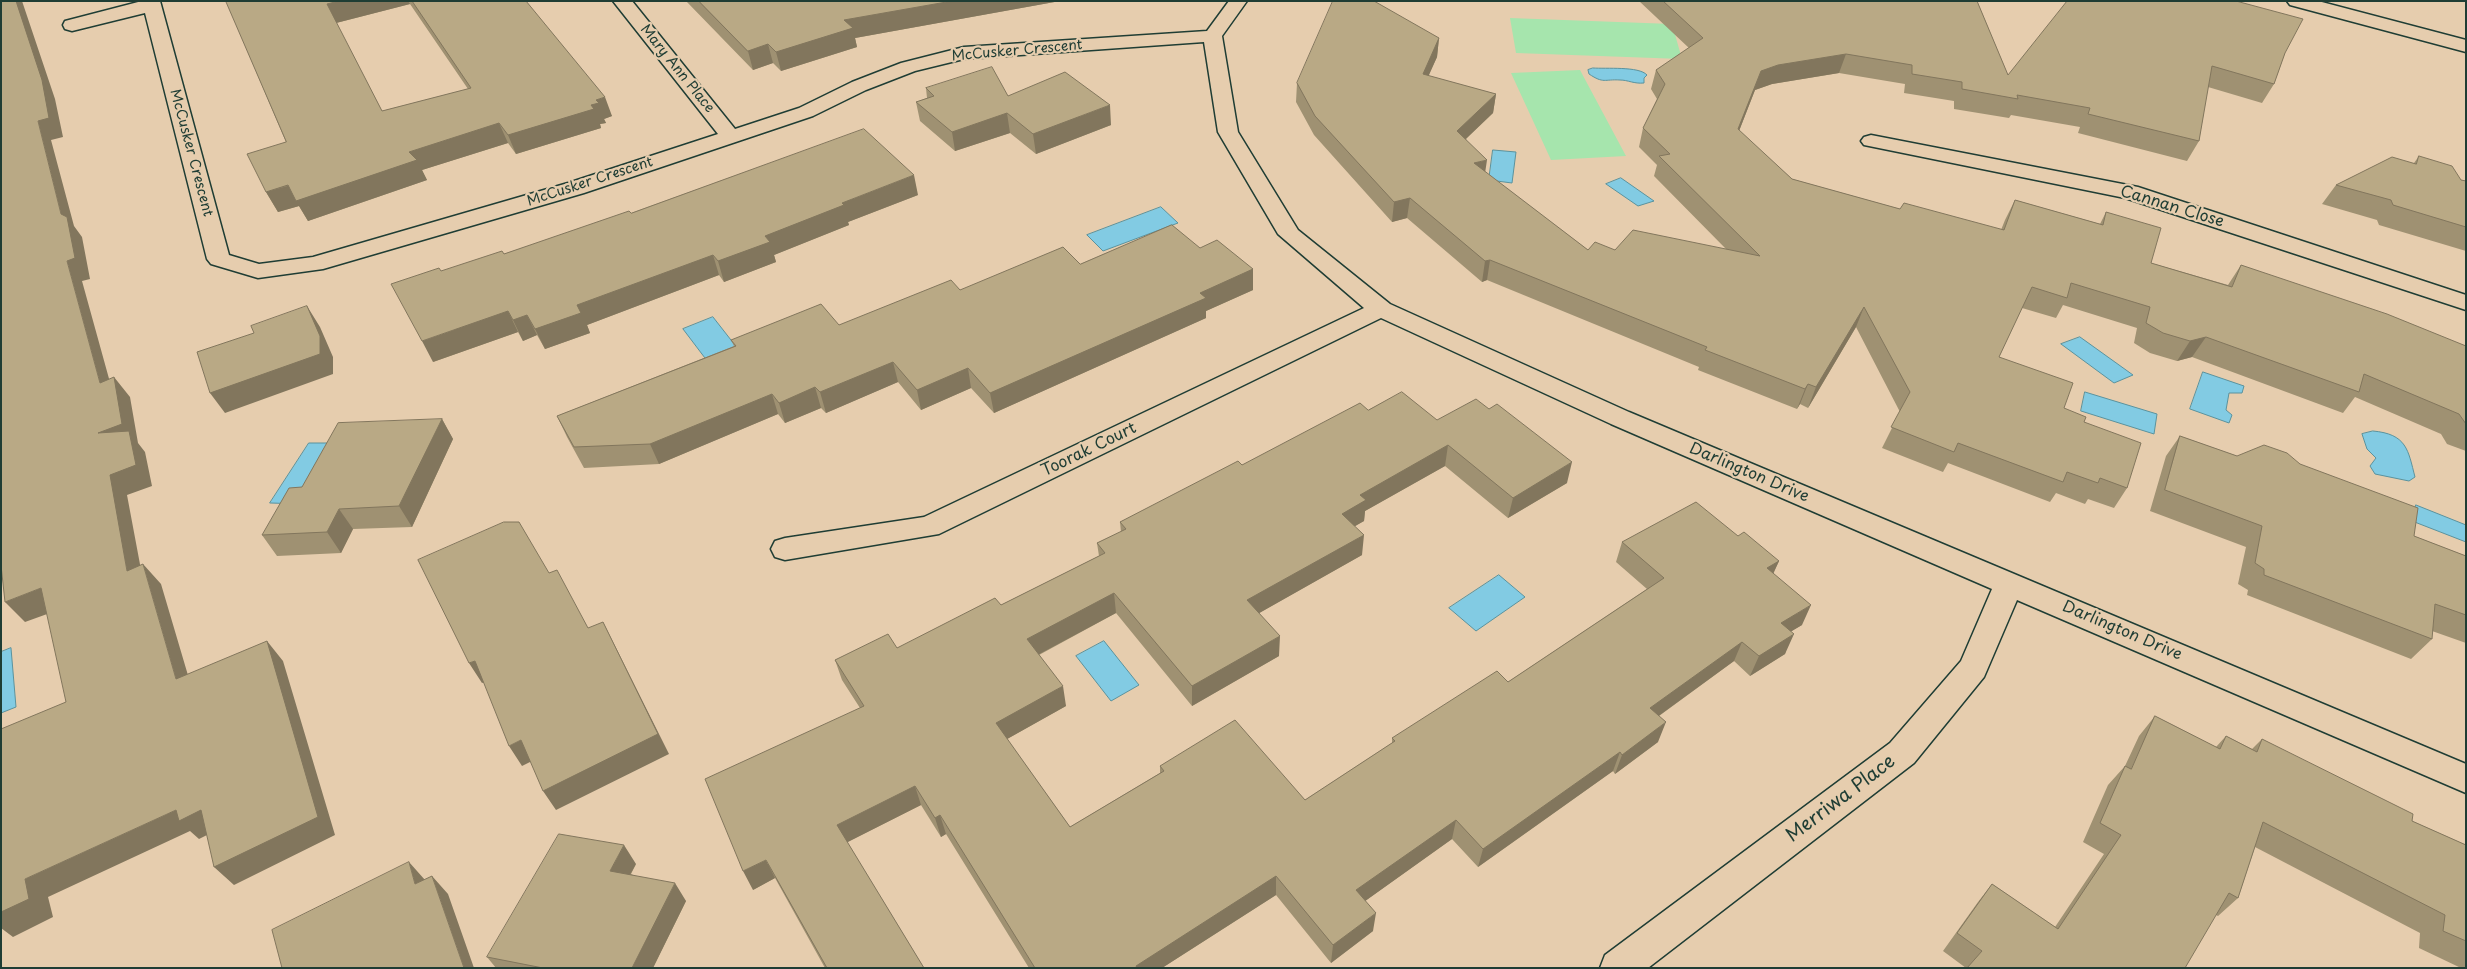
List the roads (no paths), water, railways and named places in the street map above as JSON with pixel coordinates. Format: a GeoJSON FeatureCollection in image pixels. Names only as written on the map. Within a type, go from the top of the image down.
{"type":"FeatureCollection","features":[{"type":"Feature","properties":{"kind":"street","name":"Mary Ann Place"},"geometry":{"type":"LineString","coordinates":[[622,1],[731,137]]}},
{"type":"Feature","properties":{"kind":"street"},"geometry":{"type":"LineString","coordinates":[[1214,36],[1238,1]]}},
{"type":"Feature","properties":{"kind":"street"},"geometry":{"type":"LineString","coordinates":[[2296,1],[2466,46]]}},
{"type":"Feature","properties":{"kind":"street","name":"McCusker Crescent"},"geometry":{"type":"LineString","coordinates":[[72,25],[152,4],[219,259],[258,271],[324,261],[576,188],[806,112],[859,86],[908,66],[964,52],[1214,36]]}},
{"type":"Feature","properties":{"kind":"street","name":"Darlington Drive"},"geometry":{"type":"LineString","coordinates":[[1214,36],[1228,132],[1289,234],[1381,309],[1620,418],[2466,779]]}},
{"type":"Feature","properties":{"kind":"street","name":"Cannan Close"},"geometry":{"type":"LineString","coordinates":[[1871,140],[2130,192],[2466,303]]}},
{"type":"Feature","properties":{"kind":"street","name":"Toorak Court"},"geometry":{"type":"LineString","coordinates":[[784,549],[929,527],[1381,309]]}},
{"type":"Feature","properties":{"kind":"street","name":"Merriwa Place"},"geometry":{"type":"LineString","coordinates":[[1618,968],[1902,753],[1973,668],[2010,583]]}},
{"type":"Feature","properties":{"kind":"water"},"geometry":{"type":"Polygon","coordinates":[[[1593,68],[1630,69],[1647,75],[1644,78],[1644,83],[1623,80],[1601,80],[1589,74],[1588,70],[1593,68]]]}},
{"type":"Feature","properties":{"kind":"water"},"geometry":{"type":"Polygon","coordinates":[[[1493,150],[1516,152],[1512,183],[1489,180],[1493,150]]]}},
{"type":"Feature","properties":{"kind":"water"},"geometry":{"type":"Polygon","coordinates":[[[1621,178],[1654,201],[1638,206],[1606,184],[1621,178]]]}},
{"type":"Feature","properties":{"kind":"water"},"geometry":{"type":"Polygon","coordinates":[[[1161,207],[1178,223],[1103,251],[1087,235],[1161,207]]]}},
{"type":"Feature","properties":{"kind":"water"},"geometry":{"type":"Polygon","coordinates":[[[713,317],[738,349],[708,362],[683,329],[713,317]]]}},
{"type":"Feature","properties":{"kind":"water"},"geometry":{"type":"Polygon","coordinates":[[[2080,337],[2133,375],[2114,383],[2061,344],[2080,337]]]}},
{"type":"Feature","properties":{"kind":"water"},"geometry":{"type":"Polygon","coordinates":[[[2203,372],[2244,386],[2242,393],[2229,393],[2226,410],[2232,415],[2229,423],[2190,409],[2203,372]]]}},
{"type":"Feature","properties":{"kind":"water"},"geometry":{"type":"Polygon","coordinates":[[[2085,392],[2157,414],[2154,434],[2081,411],[2085,392]]]}},
{"type":"Feature","properties":{"kind":"water"},"geometry":{"type":"Polygon","coordinates":[[[2373,431],[2393,436],[2404,445],[2408,451],[2415,477],[2409,481],[2375,474],[2370,466],[2376,458],[2367,449],[2362,434],[2373,431]]]}},
{"type":"Feature","properties":{"kind":"water"},"geometry":{"type":"Polygon","coordinates":[[[309,443],[343,443],[305,504],[270,503],[309,443]]]}},
{"type":"Feature","properties":{"kind":"water"},"geometry":{"type":"Polygon","coordinates":[[[2416,505],[2466,525],[2466,542],[2412,521],[2416,505]]]}},
{"type":"Feature","properties":{"kind":"water"},"geometry":{"type":"Polygon","coordinates":[[[1499,575],[1525,597],[1476,631],[1449,608],[1499,575]]]}},
{"type":"Feature","properties":{"kind":"water"},"geometry":{"type":"Polygon","coordinates":[[[1104,641],[1139,685],[1111,701],[1076,656],[1104,641]]]}},
{"type":"Feature","properties":{"kind":"water"},"geometry":{"type":"Polygon","coordinates":[[[11,648],[16,707],[1,713],[1,652],[11,648]]]}}]}
